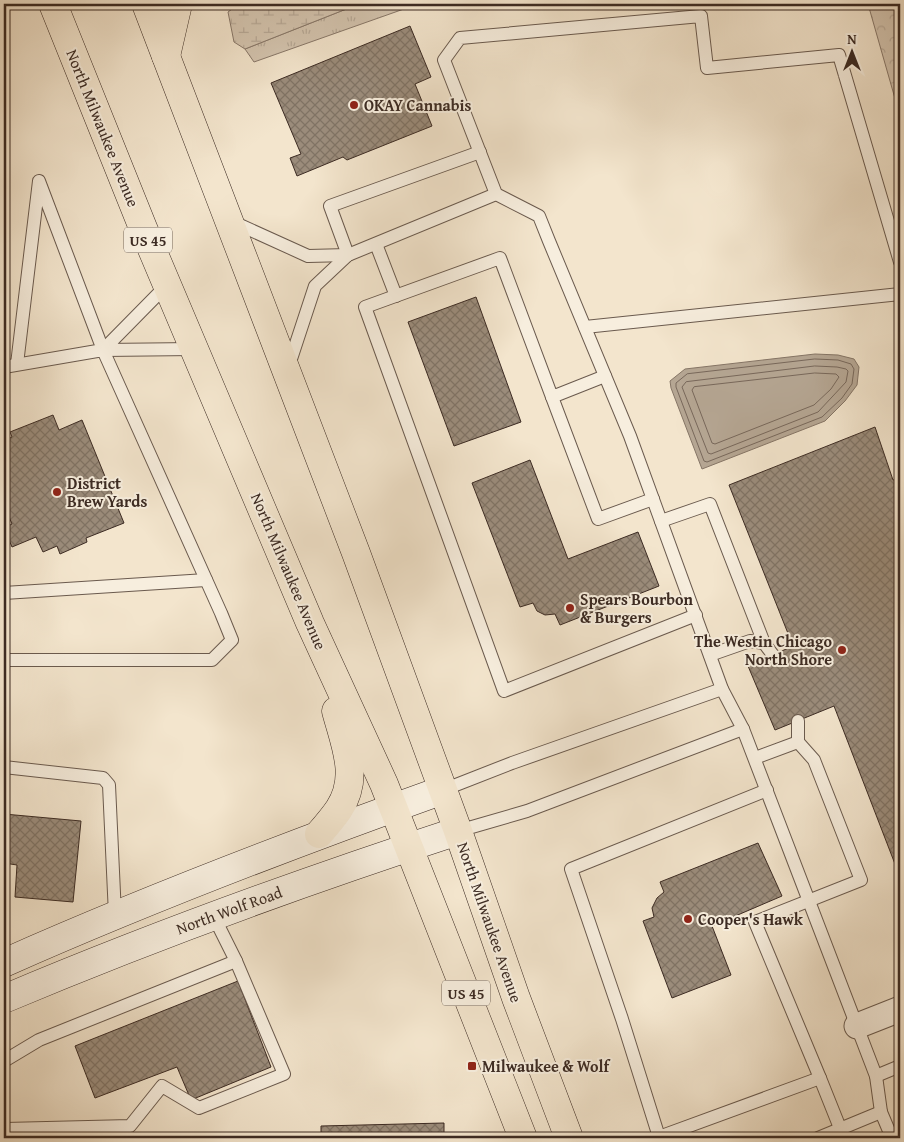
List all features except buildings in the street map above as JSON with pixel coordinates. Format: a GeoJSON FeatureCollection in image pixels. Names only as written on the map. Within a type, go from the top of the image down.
{"type":"FeatureCollection","features":[{"type":"Feature","properties":{"kind":"main road","name":"North Milwaukee Avenue"},"geometry":{"type":"LineString","coordinates":[[53,4],[167,284],[310,623],[394,808],[523,1138]]}},
{"type":"Feature","properties":{"kind":"main road","name":"North Milwaukee Avenue"},"geometry":{"type":"LineString","coordinates":[[146,4],[443,790],[516,998],[570,1138]]}},
{"type":"Feature","properties":{"kind":"main road"},"geometry":{"type":"LineString","coordinates":[[166,56],[178,4]]}},
{"type":"Feature","properties":{"kind":"main road"},"geometry":{"type":"LineString","coordinates":[[310,623],[350,768],[349,785],[339,810],[319,834]]}},
{"type":"Feature","properties":{"kind":"main road"},"geometry":{"type":"LineString","coordinates":[[4,963],[319,834],[443,790]]}},
{"type":"Feature","properties":{"kind":"main road","name":"North Wolf Road"},"geometry":{"type":"LineString","coordinates":[[4,999],[213,915],[458,831]]}},
{"type":"Feature","properties":{"kind":"street"},"geometry":{"type":"LineString","coordinates":[[858,1026],[900,1009]]}},
{"type":"Feature","properties":{"kind":"lane"},"geometry":{"type":"LineString","coordinates":[[892,1138],[880,1112],[876,1076],[858,1026],[743,729],[722,689],[630,436],[539,216],[496,194],[444,60],[460,38],[701,16],[707,68],[840,55],[900,262]]}},
{"type":"Feature","properties":{"kind":"lane"},"geometry":{"type":"LineString","coordinates":[[348,255],[330,206],[480,152]]}},
{"type":"Feature","properties":{"kind":"lane"},"geometry":{"type":"LineString","coordinates":[[4,660],[212,660],[232,640],[103,350],[39,181],[17,364]]}},
{"type":"Feature","properties":{"kind":"lane"},"geometry":{"type":"LineString","coordinates":[[228,220],[308,256],[348,255],[496,194]]}},
{"type":"Feature","properties":{"kind":"lane"},"geometry":{"type":"LineString","coordinates":[[376,244],[396,296]]}},
{"type":"Feature","properties":{"kind":"lane"},"geometry":{"type":"LineString","coordinates":[[287,373],[315,286],[348,255]]}},
{"type":"Feature","properties":{"kind":"lane"},"geometry":{"type":"LineString","coordinates":[[653,499],[598,520],[500,258],[366,307],[504,691],[696,615]]}},
{"type":"Feature","properties":{"kind":"lane"},"geometry":{"type":"LineString","coordinates":[[103,350],[167,284]]}},
{"type":"Feature","properties":{"kind":"lane"},"geometry":{"type":"LineString","coordinates":[[585,327],[900,294]]}},
{"type":"Feature","properties":{"kind":"lane"},"geometry":{"type":"LineString","coordinates":[[4,367],[103,350],[194,349]]}},
{"type":"Feature","properties":{"kind":"lane"},"geometry":{"type":"LineString","coordinates":[[552,397],[605,376]]}},
{"type":"Feature","properties":{"kind":"lane"},"geometry":{"type":"LineString","coordinates":[[662,521],[710,504],[764,643],[773,655]]}},
{"type":"Feature","properties":{"kind":"lane"},"geometry":{"type":"LineString","coordinates":[[4,593],[206,580]]}},
{"type":"Feature","properties":{"kind":"lane"},"geometry":{"type":"LineString","coordinates":[[710,655],[750,640],[764,643]]}},
{"type":"Feature","properties":{"kind":"lane"},"geometry":{"type":"LineString","coordinates":[[443,790],[512,763],[722,689]]}},
{"type":"Feature","properties":{"kind":"lane"},"geometry":{"type":"LineString","coordinates":[[798,720],[798,742],[814,760],[861,880],[754,922],[842,1134]]}},
{"type":"Feature","properties":{"kind":"lane"},"geometry":{"type":"LineString","coordinates":[[458,831],[527,811],[743,729]]}},
{"type":"Feature","properties":{"kind":"lane"},"geometry":{"type":"LineString","coordinates":[[754,758],[798,742]]}},
{"type":"Feature","properties":{"kind":"lane"},"geometry":{"type":"LineString","coordinates":[[4,767],[103,778],[109,785],[115,916]]}},
{"type":"Feature","properties":{"kind":"lane"},"geometry":{"type":"LineString","coordinates":[[767,790],[571,869],[622,1019],[659,1137],[820,1078]]}},
{"type":"Feature","properties":{"kind":"lane"},"geometry":{"type":"LineString","coordinates":[[4,1127],[5,1129],[130,1126],[162,1086],[199,1108],[284,1074],[236,961],[213,915]]}},
{"type":"Feature","properties":{"kind":"lane"},"geometry":{"type":"LineString","coordinates":[[4,1061],[39,1040],[236,961]]}},
{"type":"Feature","properties":{"kind":"lane"},"geometry":{"type":"LineString","coordinates":[[876,1076],[900,1066]]}},
{"type":"Feature","properties":{"kind":"lane"},"geometry":{"type":"LineString","coordinates":[[818,1138],[842,1134],[880,1112]]}},
{"type":"Feature","properties":{"kind":"green space"},"geometry":{"type":"Polygon","coordinates":[[[239,4],[359,4],[245,49],[234,42],[228,12],[239,4]]]}},
{"type":"Feature","properties":{"kind":"green space"},"geometry":{"type":"Polygon","coordinates":[[[359,4],[418,4],[254,62],[245,49],[359,4]]]}},
{"type":"Feature","properties":{"kind":"green space"},"geometry":{"type":"Polygon","coordinates":[[[868,4],[900,4],[900,116],[868,4]]]}},
{"type":"Feature","properties":{"kind":"water"},"geometry":{"type":"Polygon","coordinates":[[[815,354],[838,355],[854,359],[859,367],[857,385],[845,401],[825,421],[702,469],[670,381],[685,369],[815,354]]]}},
{"type":"Feature","properties":{"kind":"place","name":"OKAY Cannabis"},"geometry":{"type":"Point","coordinates":[354,105]}},
{"type":"Feature","properties":{"kind":"place","name":"District Brew Yards"},"geometry":{"type":"Point","coordinates":[57,492]}},
{"type":"Feature","properties":{"kind":"place","name":"Spears Bourbon & Burgers"},"geometry":{"type":"Point","coordinates":[570,608]}},
{"type":"Feature","properties":{"kind":"place","name":"The Westin Chicago North Shore"},"geometry":{"type":"Point","coordinates":[842,650]}},
{"type":"Feature","properties":{"kind":"place","name":"Cooper's Hawk"},"geometry":{"type":"Point","coordinates":[688,919]}},
{"type":"Feature","properties":{"kind":"place","name":"Milwaukee & Wolf"},"geometry":{"type":"Point","coordinates":[472,1066]}}]}
